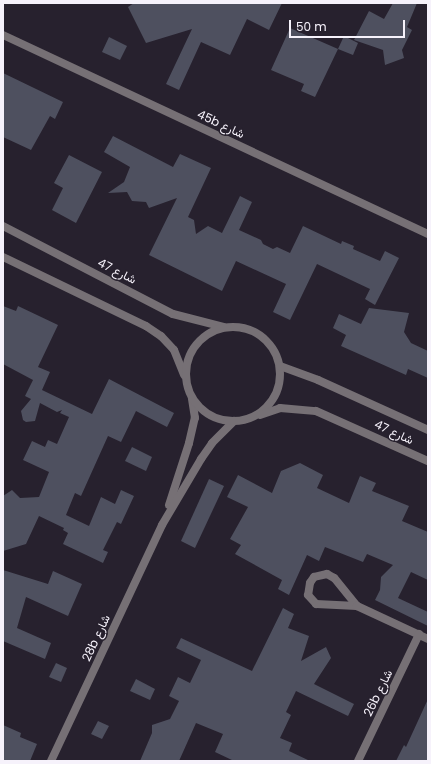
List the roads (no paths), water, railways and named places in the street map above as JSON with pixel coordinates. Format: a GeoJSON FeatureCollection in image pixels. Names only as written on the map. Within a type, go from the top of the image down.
{"type":"FeatureCollection","features":[{"type":"Feature","properties":{"kind":"street","name":"45b شارع"},"geometry":{"type":"LineString","coordinates":[[3,35],[428,234]]}},
{"type":"Feature","properties":{"kind":"street","name":"شارع 47"},"geometry":{"type":"LineString","coordinates":[[3,226],[173,314],[224,327]]}},
{"type":"Feature","properties":{"kind":"street"},"geometry":{"type":"LineString","coordinates":[[3,257],[146,326],[161,336],[174,350],[187,385],[192,398],[203,411],[217,418],[234,421],[257,415],[270,404],[277,390],[280,366],[272,347],[262,337],[238,327],[224,327],[210,333],[198,342],[190,355],[186,370],[187,385]]}},
{"type":"Feature","properties":{"kind":"street","name":"شارع 47"},"geometry":{"type":"LineString","coordinates":[[280,366],[318,380],[428,430]]}},
{"type":"Feature","properties":{"kind":"street","name":"28b شارع"},"geometry":{"type":"LineString","coordinates":[[162,525],[189,443],[195,418],[192,398]]}},
{"type":"Feature","properties":{"kind":"street","name":"شارع 47"},"geometry":{"type":"LineString","coordinates":[[257,415],[280,408],[316,410],[428,461]]}},
{"type":"Feature","properties":{"kind":"street","name":"28b شارع"},"geometry":{"type":"LineString","coordinates":[[51,761],[162,525],[212,443],[234,421]]}},
{"type":"Feature","properties":{"kind":"street"},"geometry":{"type":"LineString","coordinates":[[357,606],[334,578],[328,574],[314,577],[310,583],[308,595],[316,604],[357,606],[428,639]]}},
{"type":"Feature","properties":{"kind":"street","name":"26b شارع"},"geometry":{"type":"LineString","coordinates":[[358,761],[419,634]]}}]}
